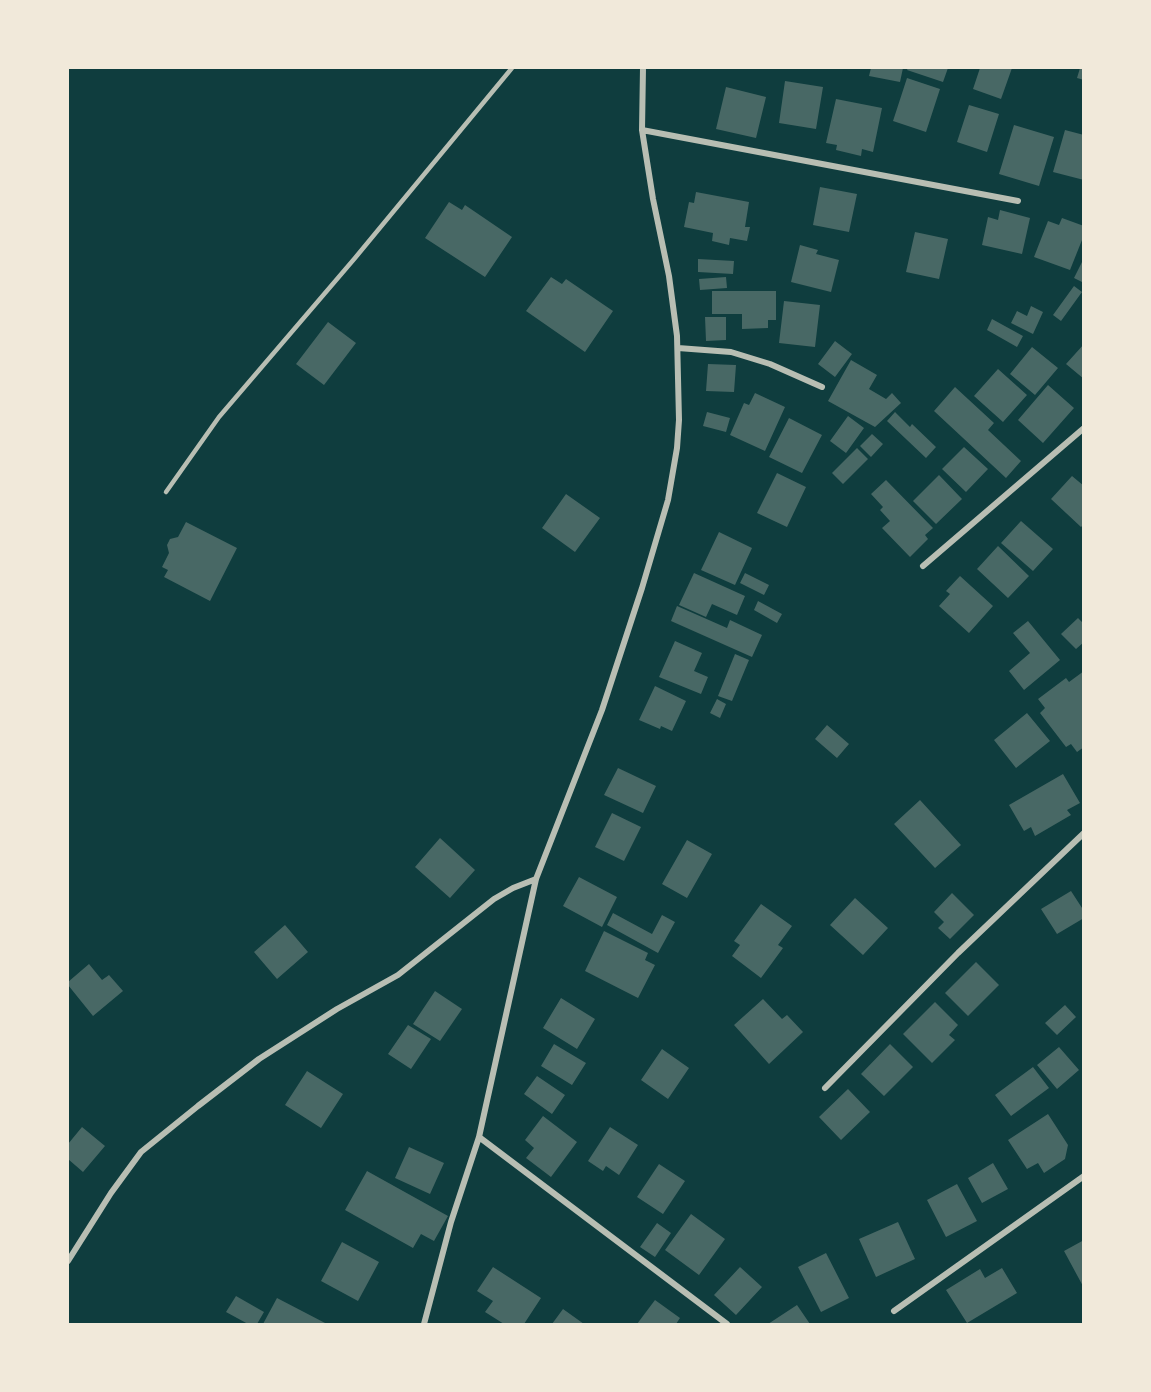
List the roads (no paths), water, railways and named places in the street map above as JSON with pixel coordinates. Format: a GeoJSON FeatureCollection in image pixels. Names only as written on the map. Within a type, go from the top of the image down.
{"type":"FeatureCollection","features":[{"type":"Feature","properties":{"kind":"street"},"geometry":{"type":"LineString","coordinates":[[426,1324],[451,1222],[479,1137],[536,879],[602,710],[668,500],[679,420],[678,348],[669,276],[642,130],[643,68]]}},
{"type":"Feature","properties":{"kind":"street"},"geometry":{"type":"LineString","coordinates":[[642,130],[1018,201]]}},
{"type":"Feature","properties":{"kind":"street"},"geometry":{"type":"LineString","coordinates":[[678,348],[731,352],[771,364],[822,387]]}},
{"type":"Feature","properties":{"kind":"street"},"geometry":{"type":"LineString","coordinates":[[923,566],[1083,428]]}},
{"type":"Feature","properties":{"kind":"street"},"geometry":{"type":"LineString","coordinates":[[825,1088],[958,953],[1083,833]]}},
{"type":"Feature","properties":{"kind":"street"},"geometry":{"type":"LineString","coordinates":[[68,1261],[111,1193],[141,1152],[259,1059],[337,1009],[398,975],[494,899],[536,879]]}},
{"type":"Feature","properties":{"kind":"street"},"geometry":{"type":"LineString","coordinates":[[479,1137],[728,1324]]}},
{"type":"Feature","properties":{"kind":"street"},"geometry":{"type":"LineString","coordinates":[[894,1311],[1083,1176]]}},
{"type":"Feature","properties":{"kind":"lane"},"geometry":{"type":"LineString","coordinates":[[166,492],[219,417],[513,68]]}}]}
